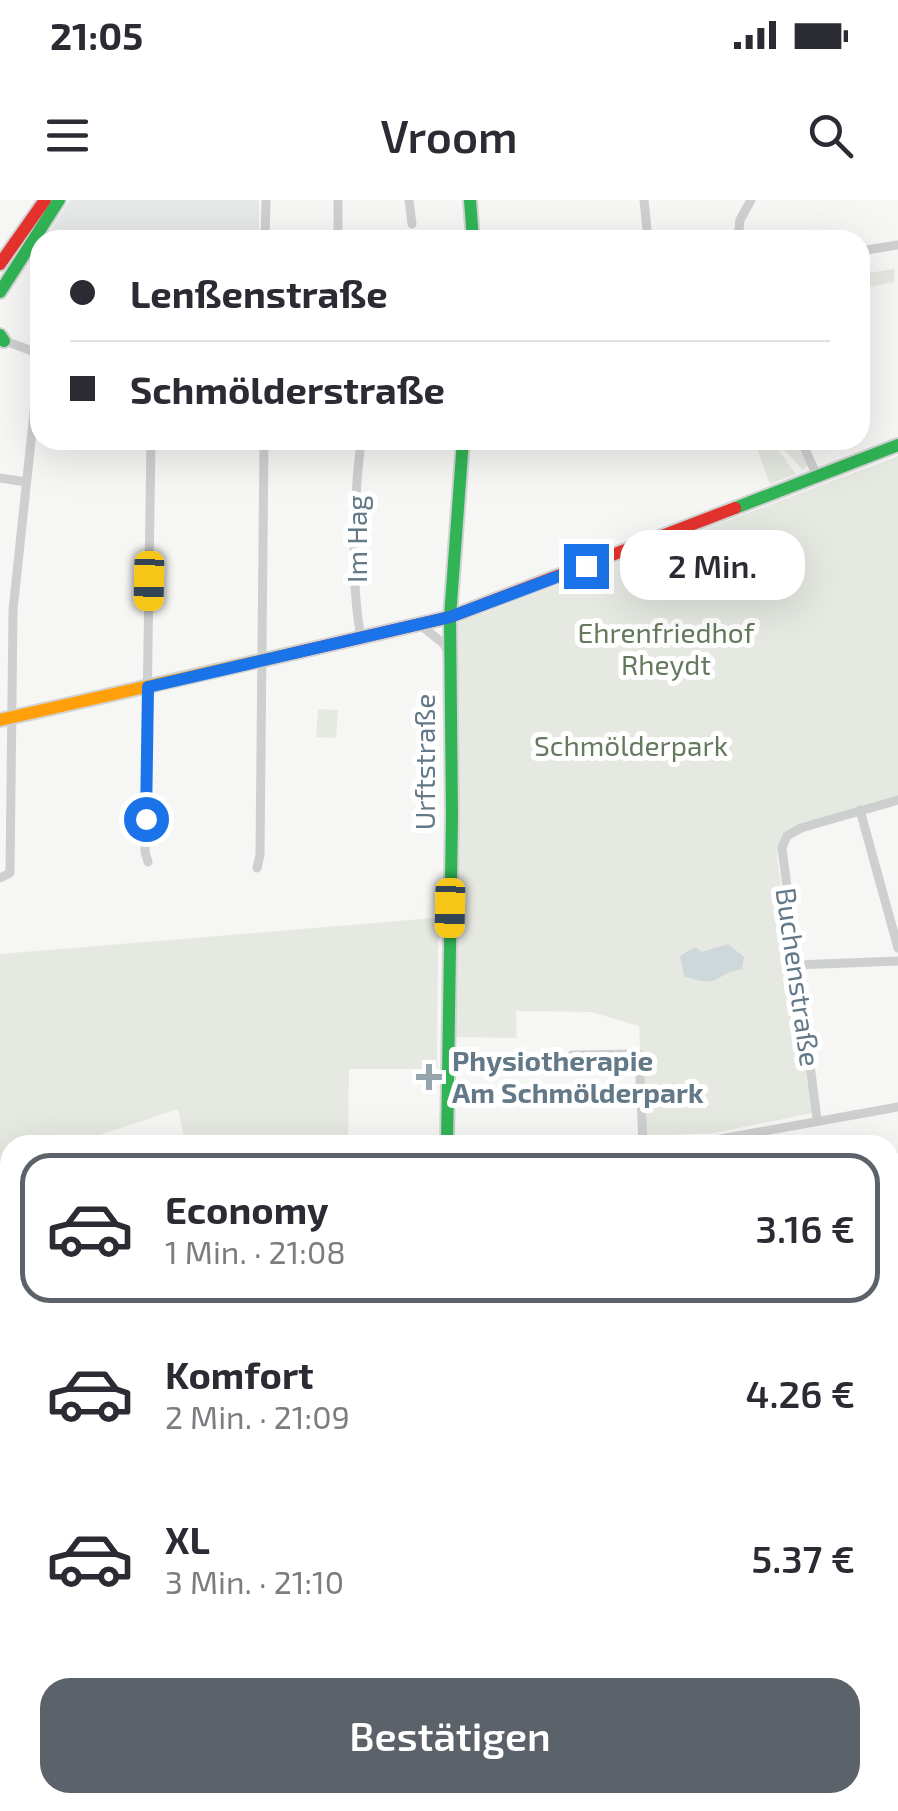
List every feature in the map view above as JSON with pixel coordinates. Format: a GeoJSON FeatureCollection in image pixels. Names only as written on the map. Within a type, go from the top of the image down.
{"type":"FeatureCollection","features":[{"type":"Feature","properties":{"kind":"street"},"geometry":{"type":"LineString","coordinates":[[0,264],[45,200]]}},
{"type":"Feature","properties":{"kind":"street"},"geometry":{"type":"LineString","coordinates":[[40,230],[59,200]]}},
{"type":"Feature","properties":{"kind":"street"},"geometry":{"type":"LineString","coordinates":[[266,200],[266,230]]}},
{"type":"Feature","properties":{"kind":"street"},"geometry":{"type":"LineString","coordinates":[[338,200],[338,230]]}},
{"type":"Feature","properties":{"kind":"street"},"geometry":{"type":"LineString","coordinates":[[409,200],[412,224]]}},
{"type":"Feature","properties":{"kind":"street"},"geometry":{"type":"LineString","coordinates":[[470,200],[472,230]]}},
{"type":"Feature","properties":{"kind":"street"},"geometry":{"type":"LineString","coordinates":[[644,200],[647,230]]}},
{"type":"Feature","properties":{"kind":"street"},"geometry":{"type":"LineString","coordinates":[[739,230],[751,200]]}},
{"type":"Feature","properties":{"kind":"street"},"geometry":{"type":"LineString","coordinates":[[0,292],[30,245]]}},
{"type":"Feature","properties":{"kind":"street"},"geometry":{"type":"LineString","coordinates":[[870,249],[898,245]]}},
{"type":"Feature","properties":{"kind":"street"},"geometry":{"type":"LineString","coordinates":[[5,719],[450,617],[898,445]]}},
{"type":"Feature","properties":{"kind":"street"},"geometry":{"type":"LineString","coordinates":[[0,878],[10,872],[5,719],[30,446]]}},
{"type":"Feature","properties":{"kind":"street"},"geometry":{"type":"LineString","coordinates":[[148,862],[150,450]]}},
{"type":"Feature","properties":{"kind":"street"},"geometry":{"type":"LineString","coordinates":[[256,868],[260,855],[264,450]]}},
{"type":"Feature","properties":{"kind":"street","name":"Im Hag"},"geometry":{"type":"LineString","coordinates":[[361,450],[356,492],[356,612],[361,637]]}},
{"type":"Feature","properties":{"kind":"street","name":"Urftstraße"},"geometry":{"type":"LineString","coordinates":[[447,1135],[452,816],[450,617],[462,450]]}},
{"type":"Feature","properties":{"kind":"street"},"geometry":{"type":"LineString","coordinates":[[805,450],[817,476]]}},
{"type":"Feature","properties":{"kind":"street"},"geometry":{"type":"LineString","coordinates":[[0,478],[26,482]]}},
{"type":"Feature","properties":{"kind":"street"},"geometry":{"type":"LineString","coordinates":[[451,589],[472,608],[482,606]]}},
{"type":"Feature","properties":{"kind":"street"},"geometry":{"type":"LineString","coordinates":[[0,611],[13,610]]}},
{"type":"Feature","properties":{"kind":"street"},"geometry":{"type":"LineString","coordinates":[[419,624],[444,644],[450,654]]}},
{"type":"Feature","properties":{"kind":"street"},"geometry":{"type":"LineString","coordinates":[[898,800],[860,810],[898,948]]}},
{"type":"Feature","properties":{"kind":"street","name":"Buchenstraße"},"geometry":{"type":"LineString","coordinates":[[817,1120],[782,856],[787,836],[860,810]]}},
{"type":"Feature","properties":{"kind":"street"},"geometry":{"type":"LineString","coordinates":[[796,965],[898,961]]}},
{"type":"Feature","properties":{"kind":"street"},"geometry":{"type":"LineString","coordinates":[[572,1055],[639,1054],[643,1135]]}},
{"type":"Feature","properties":{"kind":"street"},"geometry":{"type":"LineString","coordinates":[[750,1135],[898,1107]]}},
{"type":"Feature","properties":{"kind":"shaded area"},"geometry":{"type":"Polygon","coordinates":[[[70,200],[259,200],[259,230],[50,230],[70,200]]]}},
{"type":"Feature","properties":{"kind":"shaded area"},"geometry":{"type":"Polygon","coordinates":[[[728,944],[744,957],[742,969],[705,982],[684,976],[680,956],[695,947],[702,952],[728,944]]]}},
{"type":"Feature","properties":{"kind":"green space"},"geometry":{"type":"Polygon","coordinates":[[[895,269],[894,282],[870,287],[870,273],[895,269]]]}},
{"type":"Feature","properties":{"kind":"green space"},"geometry":{"type":"Polygon","coordinates":[[[758,450],[778,450],[796,474],[770,484],[758,450]]]}},
{"type":"Feature","properties":{"kind":"green space"},"geometry":{"type":"Polygon","coordinates":[[[784,450],[801,450],[808,465],[803,470],[784,450]]]}},
{"type":"Feature","properties":{"kind":"green space","name":"Schmölderpark"},"geometry":{"type":"Polygon","coordinates":[[[898,456],[898,797],[783,835],[777,856],[812,1113],[714,1133],[645,1135],[639,1026],[591,1012],[516,1011],[517,1038],[456,1037],[455,624],[898,456]]]}},
{"type":"Feature","properties":{"kind":"green space"},"geometry":{"type":"Polygon","coordinates":[[[318,709],[338,710],[336,738],[316,737],[318,709]]]}},
{"type":"Feature","properties":{"kind":"green space"},"geometry":{"type":"Polygon","coordinates":[[[446,917],[438,942],[437,1069],[349,1069],[348,1135],[184,1135],[178,1109],[99,1135],[0,1135],[0,954],[446,917]]]}},
{"type":"Feature","properties":{"kind":"traffic: fast"},"geometry":{"type":"LineString","coordinates":[[40,230],[59,200]]}},
{"type":"Feature","properties":{"kind":"traffic: fast"},"geometry":{"type":"LineString","coordinates":[[470,200],[472,230]]}},
{"type":"Feature","properties":{"kind":"traffic: fast"},"geometry":{"type":"LineString","coordinates":[[0,292],[30,245]]}},
{"type":"Feature","properties":{"kind":"traffic: fast"},"geometry":{"type":"LineString","coordinates":[[0,335],[4,341]]}},
{"type":"Feature","properties":{"kind":"traffic: fast"},"geometry":{"type":"LineString","coordinates":[[735,508],[898,445]]}},
{"type":"Feature","properties":{"kind":"traffic: fast"},"geometry":{"type":"LineString","coordinates":[[447,1135],[452,816],[450,617],[462,450]]}},
{"type":"Feature","properties":{"kind":"traffic: slow"},"geometry":{"type":"LineString","coordinates":[[0,720],[294,653]]}},
{"type":"Feature","properties":{"kind":"traffic: jam"},"geometry":{"type":"LineString","coordinates":[[0,264],[45,200]]}},
{"type":"Feature","properties":{"kind":"traffic: jam"},"geometry":{"type":"LineString","coordinates":[[294,653],[450,617],[735,508]]}},
{"type":"Feature","properties":{"kind":"place","name":"Physiotherapie Am Schmölderpark"},"geometry":{"type":"Point","coordinates":[429,1077]}},
{"type":"Feature","properties":{"kind":"route"},"geometry":{"type":"LineString","coordinates":[[146,819],[148,687],[450,617],[586,566]]}},
{"type":"Feature","properties":{"kind":"park label","name":"Ehrenfriedhof Rheydt"},"geometry":{"type":"Point","coordinates":[666,649]}}]}
